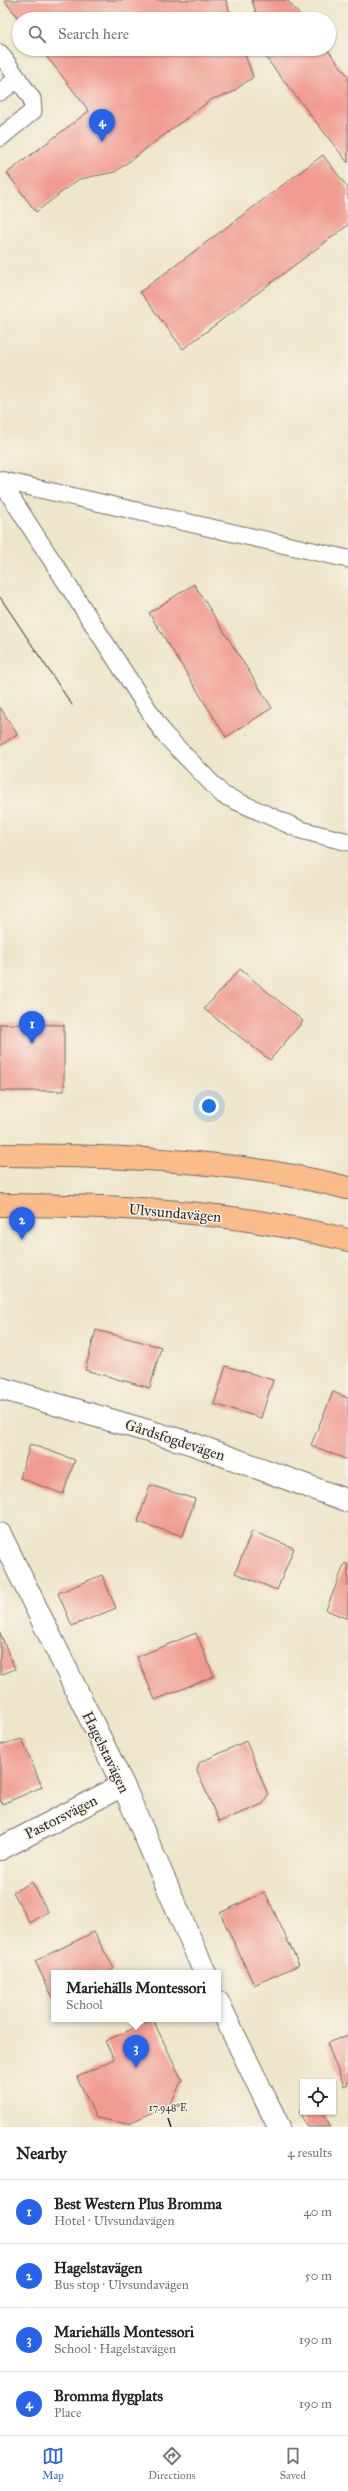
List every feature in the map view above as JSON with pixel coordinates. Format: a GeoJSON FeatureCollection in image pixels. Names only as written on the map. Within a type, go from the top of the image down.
{"type":"FeatureCollection","features":[{"type":"Feature","properties":{"kind":"main road"},"geometry":{"type":"LineString","coordinates":[[0,1155],[99,1156],[196,1162],[299,1176],[348,1188]]}},
{"type":"Feature","properties":{"kind":"main road","name":"Ulvsundavägen"},"geometry":{"type":"LineString","coordinates":[[0,1204],[169,1210],[307,1229],[348,1240]]}},
{"type":"Feature","properties":{"kind":"street","name":"Gårdsfogdevägen"},"geometry":{"type":"LineString","coordinates":[[0,1388],[193,1444],[348,1501]]}},
{"type":"Feature","properties":{"kind":"street","name":"Hagelstavägen"},"geometry":{"type":"LineString","coordinates":[[0,1534],[123,1785],[204,1970]]}},
{"type":"Feature","properties":{"kind":"street","name":"Pastorsvägen"},"geometry":{"type":"LineString","coordinates":[[0,1849],[123,1785]]}},
{"type":"Feature","properties":{"kind":"street"},"geometry":{"type":"LineString","coordinates":[[221,2008],[279,2127]]}},
{"type":"Feature","properties":{"kind":"lane"},"geometry":{"type":"LineString","coordinates":[[0,54],[32,99],[33,111],[0,138]]}},
{"type":"Feature","properties":{"kind":"lane"},"geometry":{"type":"LineString","coordinates":[[0,92],[18,79]]}},
{"type":"Feature","properties":{"kind":"lane"},"geometry":{"type":"LineString","coordinates":[[0,480],[348,559]]}},
{"type":"Feature","properties":{"kind":"lane"},"geometry":{"type":"LineString","coordinates":[[0,480],[164,734],[223,795],[301,830],[348,842]]}},
{"type":"Feature","properties":{"kind":"building"},"geometry":{"type":"Polygon","coordinates":[[[4,0],[226,0],[230,12],[13,12],[4,0]]]}},
{"type":"Feature","properties":{"kind":"building"},"geometry":{"type":"Polygon","coordinates":[[[252,0],[287,0],[297,12],[256,12],[252,0]]]}},
{"type":"Feature","properties":{"kind":"building"},"geometry":{"type":"Polygon","coordinates":[[[46,56],[246,56],[253,77],[231,93],[212,99],[115,172],[79,179],[36,212],[7,173],[89,111],[46,56]]]}},
{"type":"Feature","properties":{"kind":"building"},"geometry":{"type":"Polygon","coordinates":[[[264,56],[332,56],[348,76],[348,163],[264,56]]]}},
{"type":"Feature","properties":{"kind":"building"},"geometry":{"type":"Polygon","coordinates":[[[323,155],[348,188],[348,225],[183,349],[140,292],[323,155]]]}},
{"type":"Feature","properties":{"kind":"building"},"geometry":{"type":"Polygon","coordinates":[[[194,584],[272,708],[226,737],[149,613],[194,584]]]}},
{"type":"Feature","properties":{"kind":"building"},"geometry":{"type":"Polygon","coordinates":[[[0,707],[17,734],[0,746],[0,707]]]}},
{"type":"Feature","properties":{"kind":"building"},"geometry":{"type":"Polygon","coordinates":[[[240,969],[303,1021],[270,1060],[204,1009],[240,969]]]}},
{"type":"Feature","properties":{"kind":"building"},"geometry":{"type":"Polygon","coordinates":[[[0,1024],[64,1025],[64,1091],[0,1091],[0,1024]]]}},
{"type":"Feature","properties":{"kind":"building"},"geometry":{"type":"Polygon","coordinates":[[[96,1330],[161,1347],[150,1388],[85,1370],[96,1330]]]}},
{"type":"Feature","properties":{"kind":"building"},"geometry":{"type":"Polygon","coordinates":[[[226,1366],[273,1380],[261,1418],[214,1404],[226,1366]]]}},
{"type":"Feature","properties":{"kind":"building"},"geometry":{"type":"Polygon","coordinates":[[[333,1392],[348,1398],[348,1460],[311,1445],[333,1392]]]}},
{"type":"Feature","properties":{"kind":"building"},"geometry":{"type":"Polygon","coordinates":[[[30,1444],[75,1460],[63,1494],[20,1478],[30,1444]]]}},
{"type":"Feature","properties":{"kind":"building"},"geometry":{"type":"Polygon","coordinates":[[[150,1485],[195,1499],[183,1536],[138,1522],[150,1485]]]}},
{"type":"Feature","properties":{"kind":"building"},"geometry":{"type":"Polygon","coordinates":[[[252,1531],[294,1548],[277,1590],[235,1573],[252,1531]]]}},
{"type":"Feature","properties":{"kind":"building"},"geometry":{"type":"Polygon","coordinates":[[[345,1563],[348,1565],[348,1619],[326,1610],[345,1563]]]}},
{"type":"Feature","properties":{"kind":"building"},"geometry":{"type":"Polygon","coordinates":[[[102,1575],[116,1608],[72,1626],[58,1593],[102,1575]]]}},
{"type":"Feature","properties":{"kind":"building"},"geometry":{"type":"Polygon","coordinates":[[[0,1633],[15,1669],[0,1675],[0,1633]]]}},
{"type":"Feature","properties":{"kind":"building"},"geometry":{"type":"Polygon","coordinates":[[[196,1633],[214,1676],[155,1700],[137,1657],[196,1633]]]}},
{"type":"Feature","properties":{"kind":"building"},"geometry":{"type":"Polygon","coordinates":[[[22,1739],[42,1787],[2,1804],[0,1799],[0,1745],[22,1739]]]}},
{"type":"Feature","properties":{"kind":"building"},"geometry":{"type":"Polygon","coordinates":[[[246,1741],[268,1795],[263,1804],[219,1822],[197,1771],[199,1763],[246,1741]]]}},
{"type":"Feature","properties":{"kind":"building"},"geometry":{"type":"Polygon","coordinates":[[[32,1882],[48,1912],[30,1923],[13,1892],[32,1882]]]}},
{"type":"Feature","properties":{"kind":"building"},"geometry":{"type":"Polygon","coordinates":[[[265,1892],[299,1965],[254,1985],[220,1913],[265,1892]]]}},
{"type":"Feature","properties":{"kind":"building"},"geometry":{"type":"Polygon","coordinates":[[[94,1932],[114,1969],[51,1970],[51,1994],[35,1961],[94,1932]]]}},
{"type":"Feature","properties":{"kind":"building"},"geometry":{"type":"Polygon","coordinates":[[[148,2022],[154,2022],[182,2080],[171,2103],[128,2124],[96,2118],[77,2077],[114,2059],[105,2041],[148,2022]]]}},
{"type":"Feature","properties":{"kind":"building"},"geometry":{"type":"Polygon","coordinates":[[[348,2035],[348,2084],[344,2086],[327,2043],[348,2035]]]}},
{"type":"Feature","properties":{"kind":"building"},"geometry":{"type":"Polygon","coordinates":[[[301,2115],[325,2115],[331,2127],[307,2127],[301,2115]]]}},
{"type":"Feature","properties":{"kind":"tram line"},"geometry":{"type":"LineString","coordinates":[[0,597],[72,705]]}},
{"type":"Feature","properties":{"kind":"place","name":"Bromma flygplats"},"geometry":{"type":"Point","coordinates":[102,142]}},
{"type":"Feature","properties":{"kind":"place","name":"Best Western Plus Bromma"},"geometry":{"type":"Point","coordinates":[32,1044]}},
{"type":"Feature","properties":{"kind":"place","name":"Hagelstavägen"},"geometry":{"type":"Point","coordinates":[22,1240]}},
{"type":"Feature","properties":{"kind":"place","name":"Mariehälls Montessori"},"geometry":{"type":"Point","coordinates":[136,2068]}}]}
